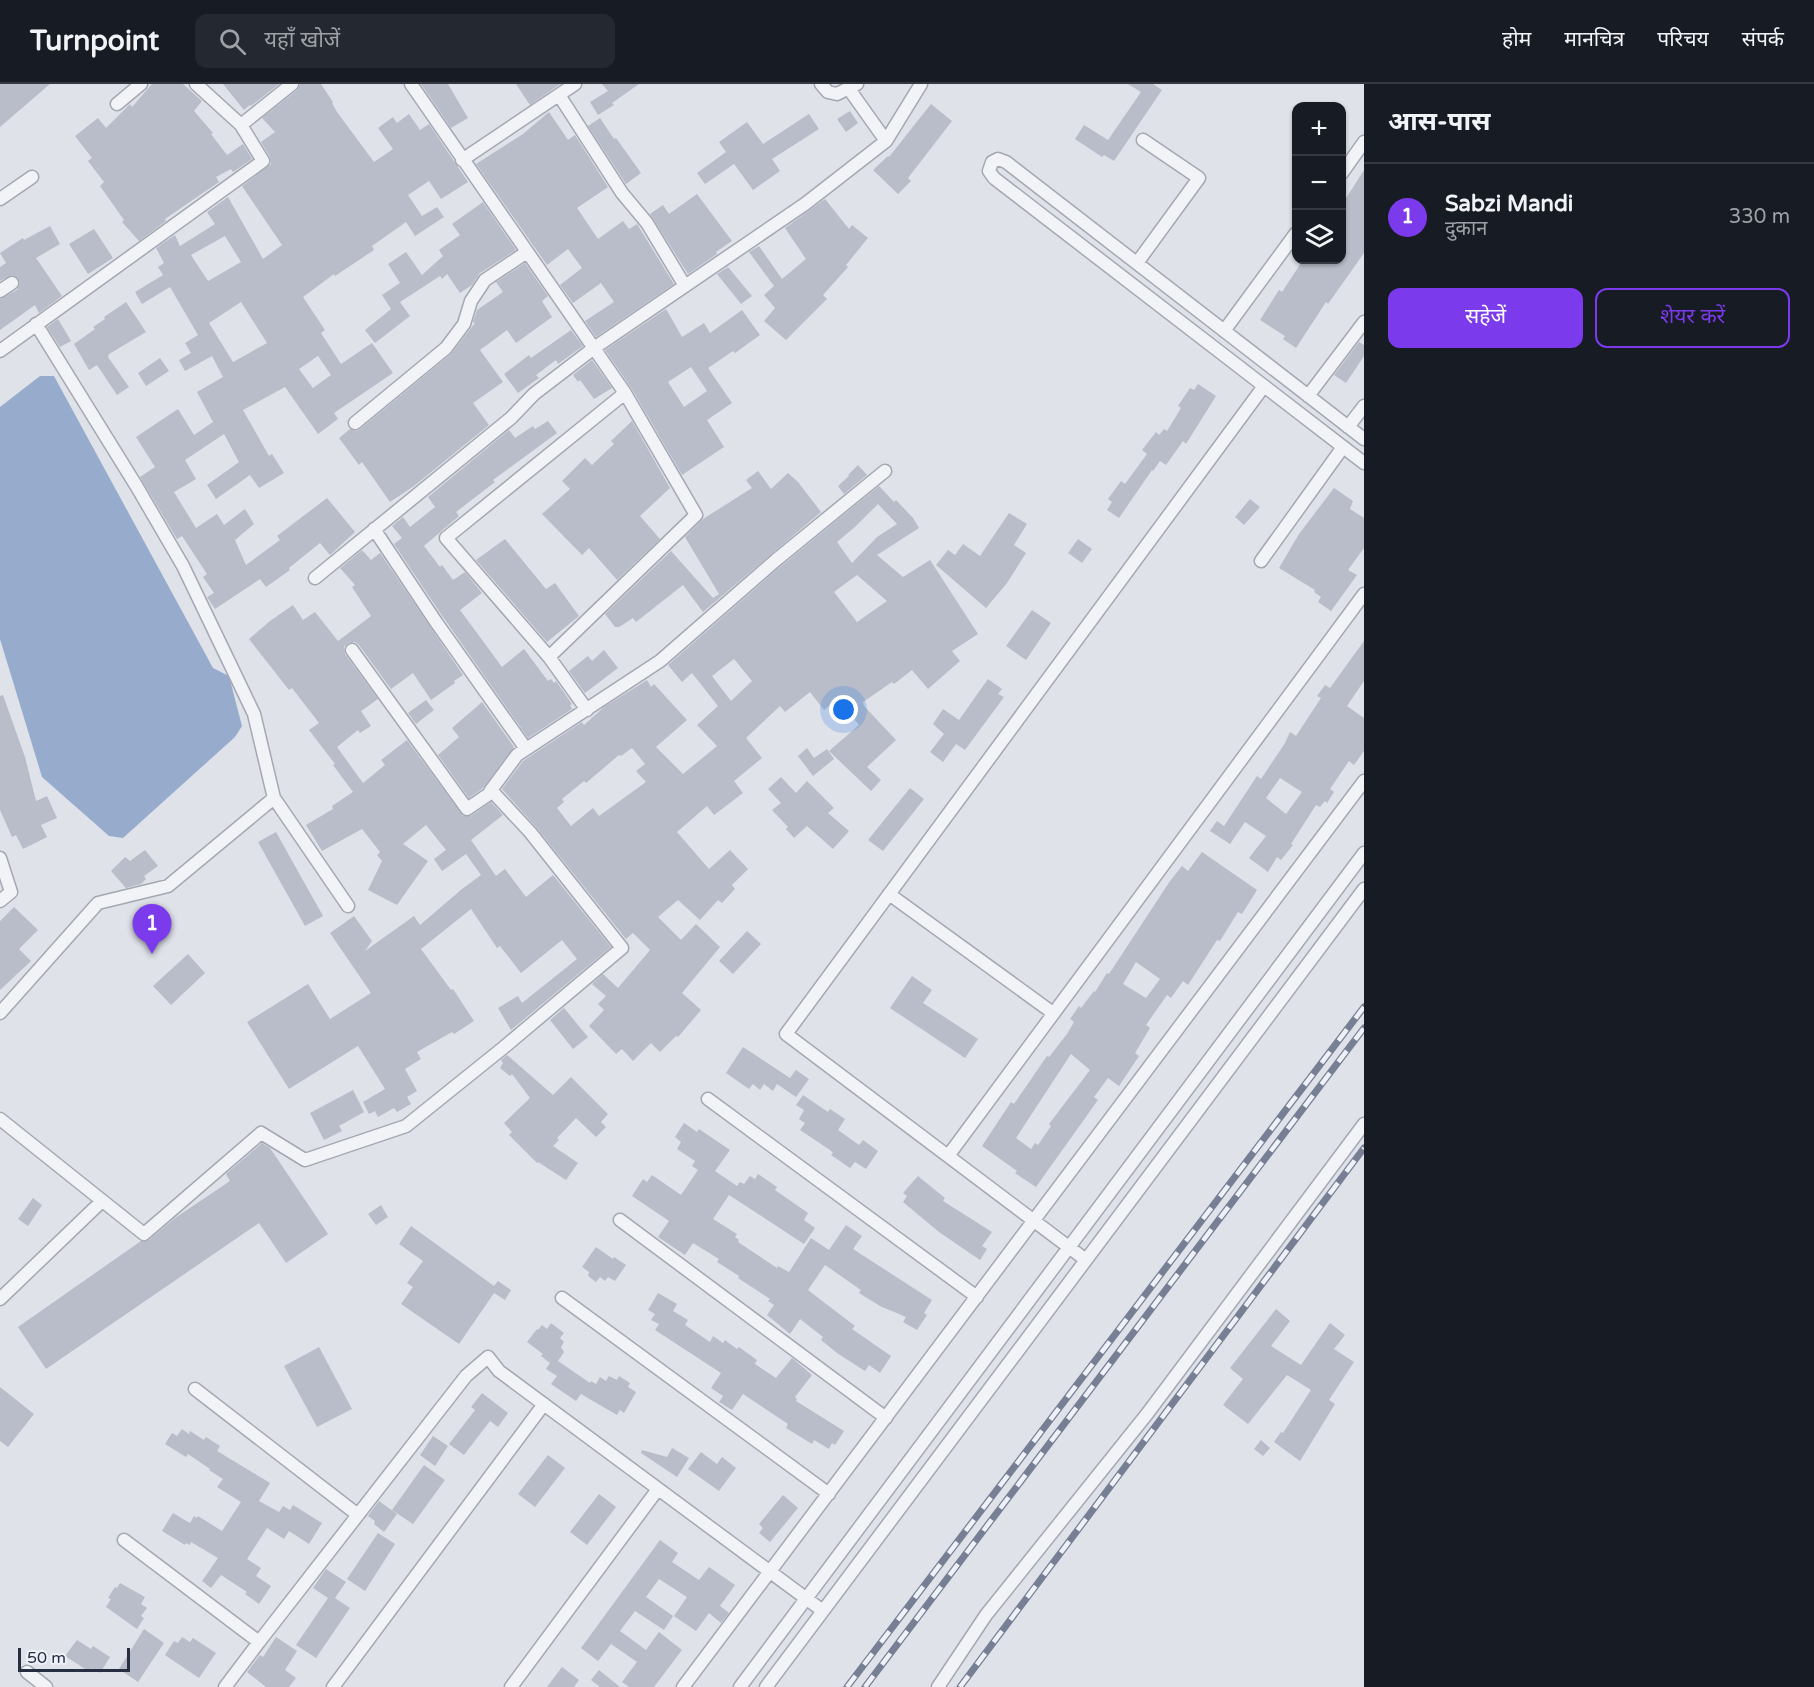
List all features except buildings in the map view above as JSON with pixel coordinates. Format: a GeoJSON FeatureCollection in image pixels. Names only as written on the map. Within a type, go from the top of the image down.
{"type":"FeatureCollection","features":[{"type":"Feature","properties":{"kind":"street"},"geometry":{"type":"LineString","coordinates":[[117,104],[141,84]]}},
{"type":"Feature","properties":{"kind":"street"},"geometry":{"type":"LineString","coordinates":[[0,351],[263,161],[241,125],[196,84]]}},
{"type":"Feature","properties":{"kind":"street"},"geometry":{"type":"LineString","coordinates":[[241,125],[292,84]]}},
{"type":"Feature","properties":{"kind":"street"},"geometry":{"type":"LineString","coordinates":[[411,84],[626,393],[696,515],[549,657]]}},
{"type":"Feature","properties":{"kind":"street"},"geometry":{"type":"LineString","coordinates":[[462,160],[575,84]]}},
{"type":"Feature","properties":{"kind":"street"},"geometry":{"type":"LineString","coordinates":[[821,84],[828,92],[837,94],[853,86],[886,141]]}},
{"type":"Feature","properties":{"kind":"street"},"geometry":{"type":"LineString","coordinates":[[315,578],[511,418],[534,394],[594,348],[805,204],[886,141],[921,84]]}},
{"type":"Feature","properties":{"kind":"street"},"geometry":{"type":"LineString","coordinates":[[560,95],[622,193],[647,223],[685,286]]}},
{"type":"Feature","properties":{"kind":"street"},"geometry":{"type":"LineString","coordinates":[[1137,263],[1199,178],[1143,140]]}},
{"type":"Feature","properties":{"kind":"street"},"geometry":{"type":"LineString","coordinates":[[1346,165],[1364,142]]}},
{"type":"Feature","properties":{"kind":"street"},"geometry":{"type":"LineString","coordinates":[[1364,439],[1006,162],[998,159],[992,162],[989,171],[994,178],[1364,463]]}},
{"type":"Feature","properties":{"kind":"street"},"geometry":{"type":"LineString","coordinates":[[0,199],[32,177]]}},
{"type":"Feature","properties":{"kind":"street"},"geometry":{"type":"LineString","coordinates":[[1224,331],[1292,238]]}},
{"type":"Feature","properties":{"kind":"street"},"geometry":{"type":"LineString","coordinates":[[355,423],[446,348],[464,324],[471,300],[485,280],[528,252]]}},
{"type":"Feature","properties":{"kind":"street"},"geometry":{"type":"LineString","coordinates":[[0,291],[12,283]]}},
{"type":"Feature","properties":{"kind":"street"},"geometry":{"type":"LineString","coordinates":[[1308,396],[1364,322]]}},
{"type":"Feature","properties":{"kind":"street"},"geometry":{"type":"LineString","coordinates":[[36,324],[183,566],[254,714],[274,798],[348,906]]}},
{"type":"Feature","properties":{"kind":"street"},"geometry":{"type":"LineString","coordinates":[[1086,1260],[786,1034],[1264,386]]}},
{"type":"Feature","properties":{"kind":"street"},"geometry":{"type":"LineString","coordinates":[[587,710],[549,657],[446,538],[626,393]]}},
{"type":"Feature","properties":{"kind":"street"},"geometry":{"type":"LineString","coordinates":[[1348,427],[1364,406]]}},
{"type":"Feature","properties":{"kind":"street"},"geometry":{"type":"LineString","coordinates":[[1260,561],[1343,447]]}},
{"type":"Feature","properties":{"kind":"street"},"geometry":{"type":"LineString","coordinates":[[352,650],[467,809],[489,794],[517,755],[660,661],[776,560],[885,471]]}},
{"type":"Feature","properties":{"kind":"street"},"geometry":{"type":"LineString","coordinates":[[374,529],[436,622],[524,746],[528,748]]}},
{"type":"Feature","properties":{"kind":"street"},"geometry":{"type":"LineString","coordinates":[[948,1156],[1364,594]]}},
{"type":"Feature","properties":{"kind":"street"},"geometry":{"type":"LineString","coordinates":[[683,1687],[1364,781]]}},
{"type":"Feature","properties":{"kind":"street"},"geometry":{"type":"LineString","coordinates":[[0,1119],[144,1234],[261,1133],[305,1160],[406,1126],[622,948],[530,832],[491,790]]}},
{"type":"Feature","properties":{"kind":"street"},"geometry":{"type":"LineString","coordinates":[[0,1012],[98,903],[168,886],[274,798]]}},
{"type":"Feature","properties":{"kind":"street"},"geometry":{"type":"LineString","coordinates":[[740,1687],[1364,853]]}},
{"type":"Feature","properties":{"kind":"street"},"geometry":{"type":"LineString","coordinates":[[0,858],[11,892],[0,901]]}},
{"type":"Feature","properties":{"kind":"street"},"geometry":{"type":"LineString","coordinates":[[766,1687],[1364,889]]}},
{"type":"Feature","properties":{"kind":"street"},"geometry":{"type":"LineString","coordinates":[[889,894],[1053,1013]]}},
{"type":"Feature","properties":{"kind":"street"},"geometry":{"type":"LineString","coordinates":[[708,1099],[976,1297]]}},
{"type":"Feature","properties":{"kind":"street"},"geometry":{"type":"LineString","coordinates":[[938,1687],[986,1615],[1147,1414],[1364,1124]]}},
{"type":"Feature","properties":{"kind":"street"},"geometry":{"type":"LineString","coordinates":[[0,1299],[102,1201]]}},
{"type":"Feature","properties":{"kind":"street"},"geometry":{"type":"LineString","coordinates":[[620,1220],[886,1418]]}},
{"type":"Feature","properties":{"kind":"street"},"geometry":{"type":"LineString","coordinates":[[562,1298],[828,1494]]}},
{"type":"Feature","properties":{"kind":"street"},"geometry":{"type":"LineString","coordinates":[[225,1687],[466,1376],[488,1357],[499,1371],[823,1611]]}},
{"type":"Feature","properties":{"kind":"street"},"geometry":{"type":"LineString","coordinates":[[195,1389],[358,1515]]}},
{"type":"Feature","properties":{"kind":"street"},"geometry":{"type":"LineString","coordinates":[[333,1687],[544,1404]]}},
{"type":"Feature","properties":{"kind":"street"},"geometry":{"type":"LineString","coordinates":[[511,1687],[658,1489]]}},
{"type":"Feature","properties":{"kind":"street"},"geometry":{"type":"LineString","coordinates":[[124,1540],[259,1642]]}},
{"type":"Feature","properties":{"kind":"street"},"geometry":{"type":"LineString","coordinates":[[27,1672],[46,1687]]}},
{"type":"Feature","properties":{"kind":"water"},"geometry":{"type":"Polygon","coordinates":[[[40,376],[54,376],[213,668],[229,676],[242,726],[235,737],[123,838],[109,836],[42,777],[0,639],[0,407],[40,376]]]}},
{"type":"Feature","properties":{"kind":"railway"},"geometry":{"type":"LineString","coordinates":[[847,1687],[1364,1007]]}},
{"type":"Feature","properties":{"kind":"railway"},"geometry":{"type":"LineString","coordinates":[[865,1687],[1364,1028]]}},
{"type":"Feature","properties":{"kind":"railway"},"geometry":{"type":"LineString","coordinates":[[960,1687],[1364,1148]]}},
{"type":"Feature","properties":{"kind":"place","name":"Sabzi Mandi"},"geometry":{"type":"Point","coordinates":[152,954]}}]}
